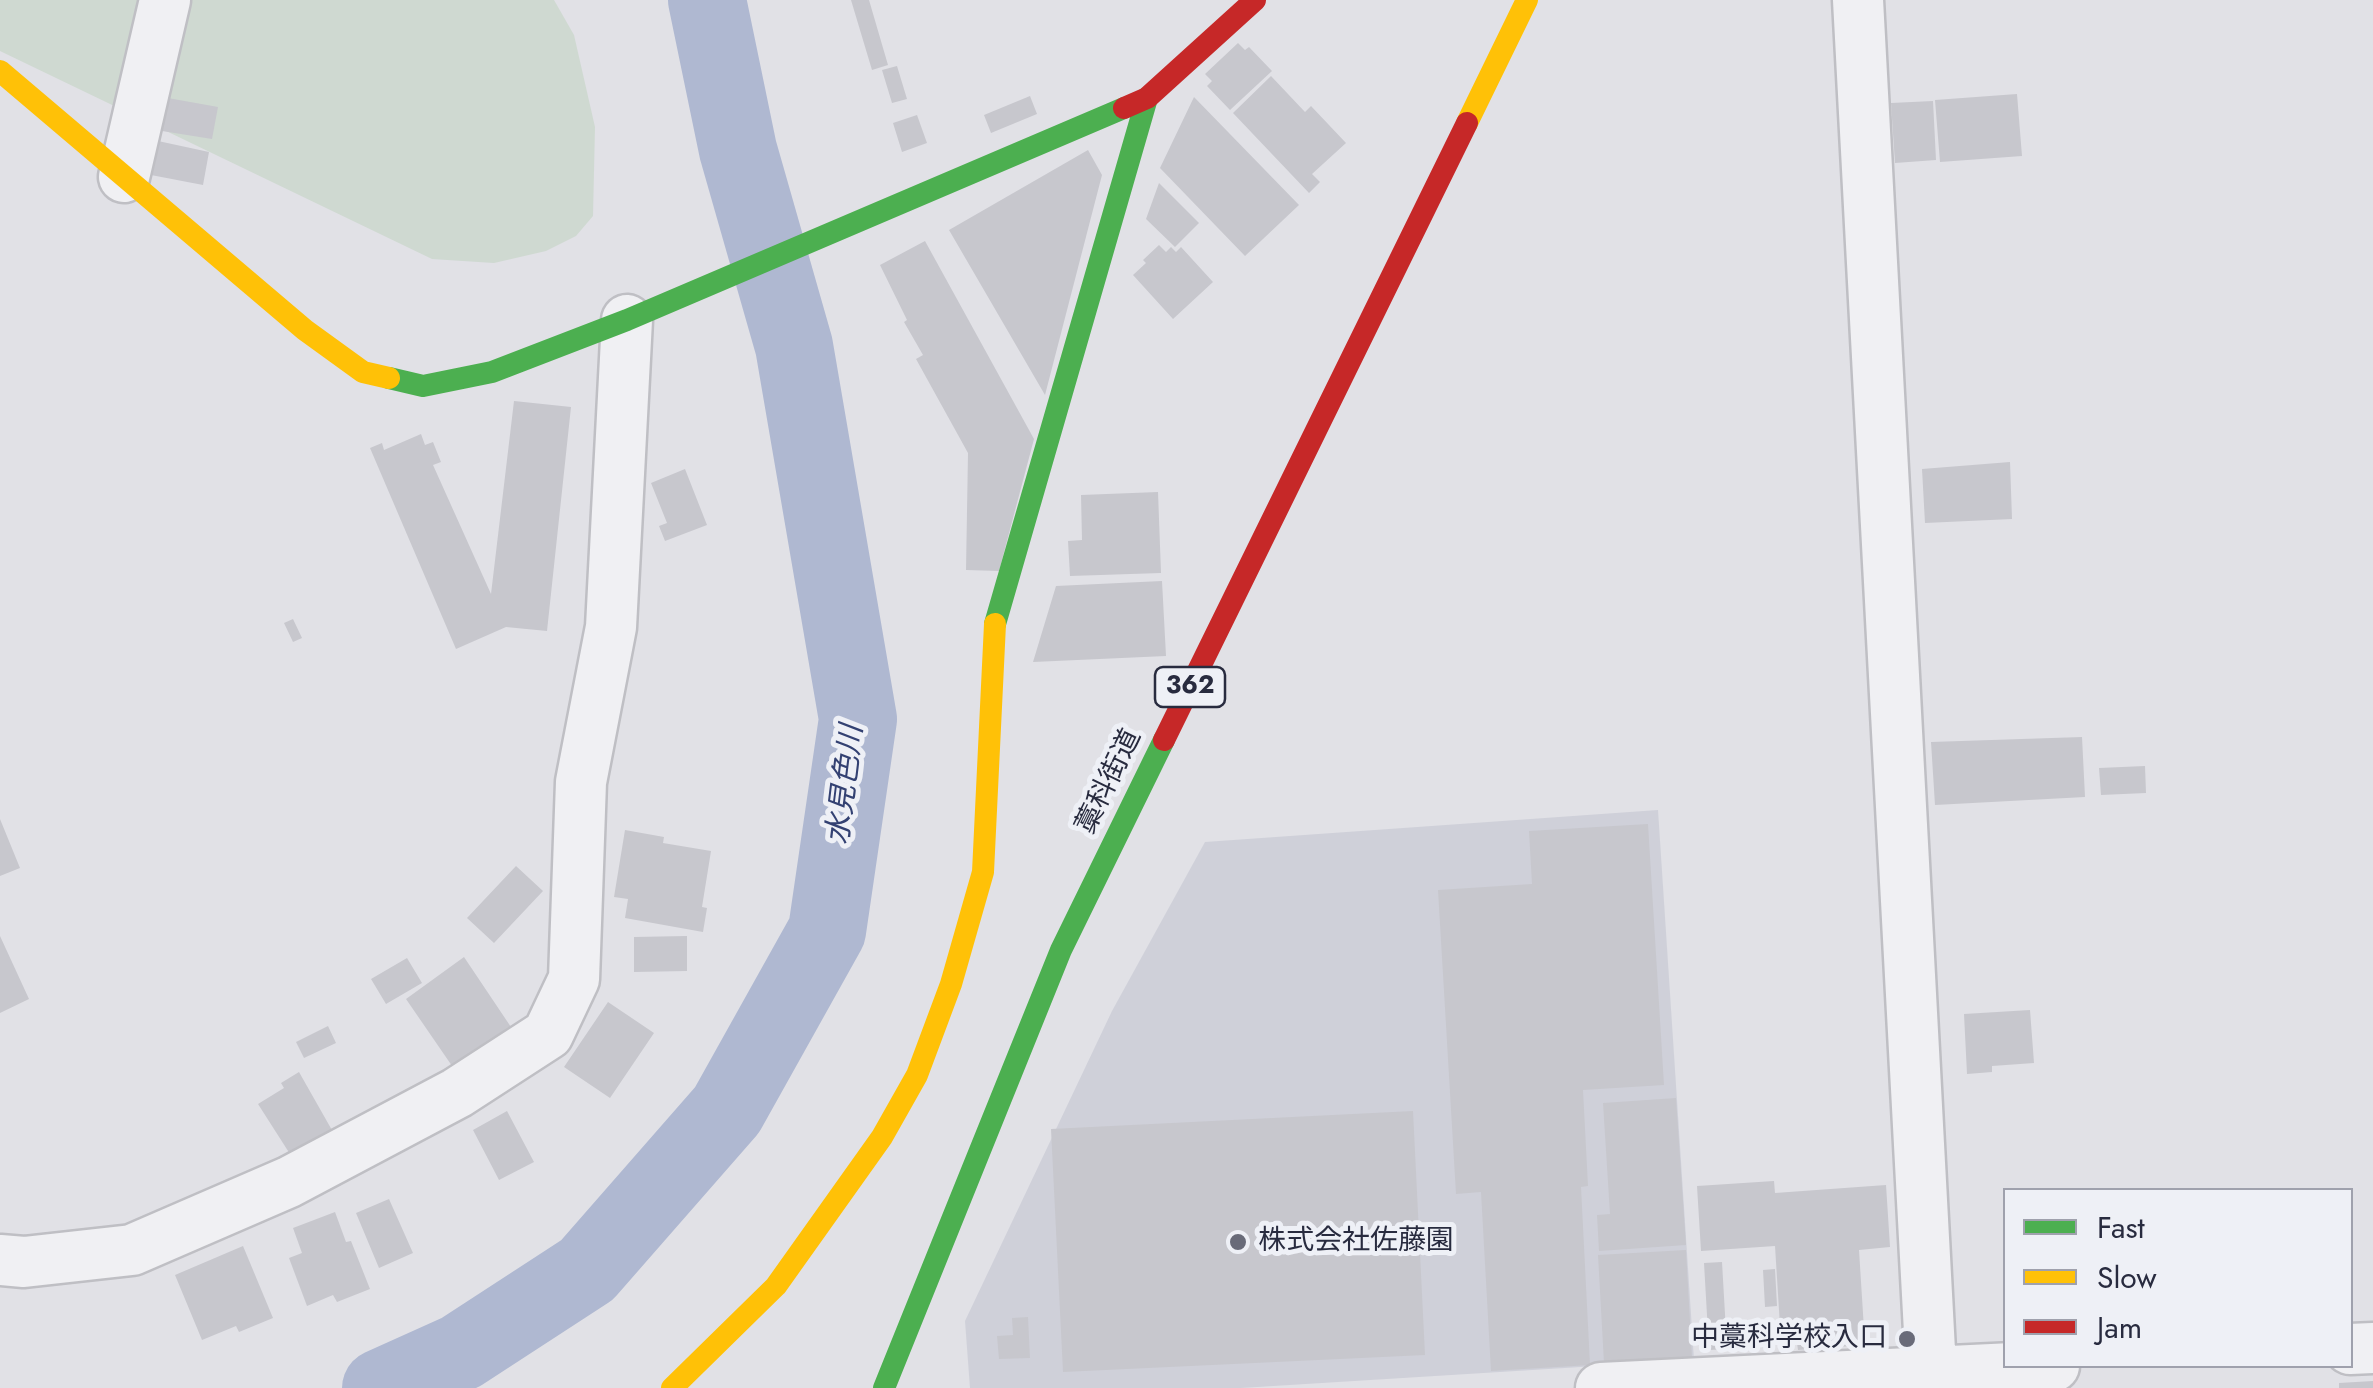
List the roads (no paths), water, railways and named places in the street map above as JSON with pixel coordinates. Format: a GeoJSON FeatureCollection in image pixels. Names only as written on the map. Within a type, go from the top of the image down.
{"type":"FeatureCollection","features":[{"type":"Feature","properties":{"kind":"main road"},"geometry":{"type":"LineString","coordinates":[[0,71],[306,330],[363,372],[423,386],[492,372],[628,320],[1147,98],[1255,0]]}},
{"type":"Feature","properties":{"kind":"main road","name":"藁科街道"},"geometry":{"type":"LineString","coordinates":[[884,1388],[1061,950],[1527,0]]}},
{"type":"Feature","properties":{"kind":"main road"},"geometry":{"type":"LineString","coordinates":[[672,1388],[776,1286],[832,1211],[917,1076],[951,984],[982,872],[995,620],[1147,98]]}},
{"type":"Feature","properties":{"kind":"street"},"geometry":{"type":"LineString","coordinates":[[124,176],[165,0]]}},
{"type":"Feature","properties":{"kind":"street"},"geometry":{"type":"LineString","coordinates":[[1858,0],[1931,1380]]}},
{"type":"Feature","properties":{"kind":"street"},"geometry":{"type":"LineString","coordinates":[[0,1260],[24,1262],[132,1250],[289,1182],[457,1093],[548,1034],[574,979],[581,782],[611,627],[628,320]]}},
{"type":"Feature","properties":{"kind":"street"},"geometry":{"type":"LineString","coordinates":[[1601,1388],[1931,1380],[2036,1368]]}},
{"type":"Feature","properties":{"kind":"waterway","name":"水見色川"},"geometry":{"type":"LineString","coordinates":[[381,1388],[461,1352],[587,1270],[727,1110],[827,931],[858,719],[794,346],[738,150],[707,0]]}},
{"type":"Feature","properties":{"kind":"place","name":"株式会社佐藤園"},"geometry":{"type":"Point","coordinates":[1238,1242]}},
{"type":"Feature","properties":{"kind":"place","name":"中藁科学校入口"},"geometry":{"type":"Point","coordinates":[1907,1339]}}]}
